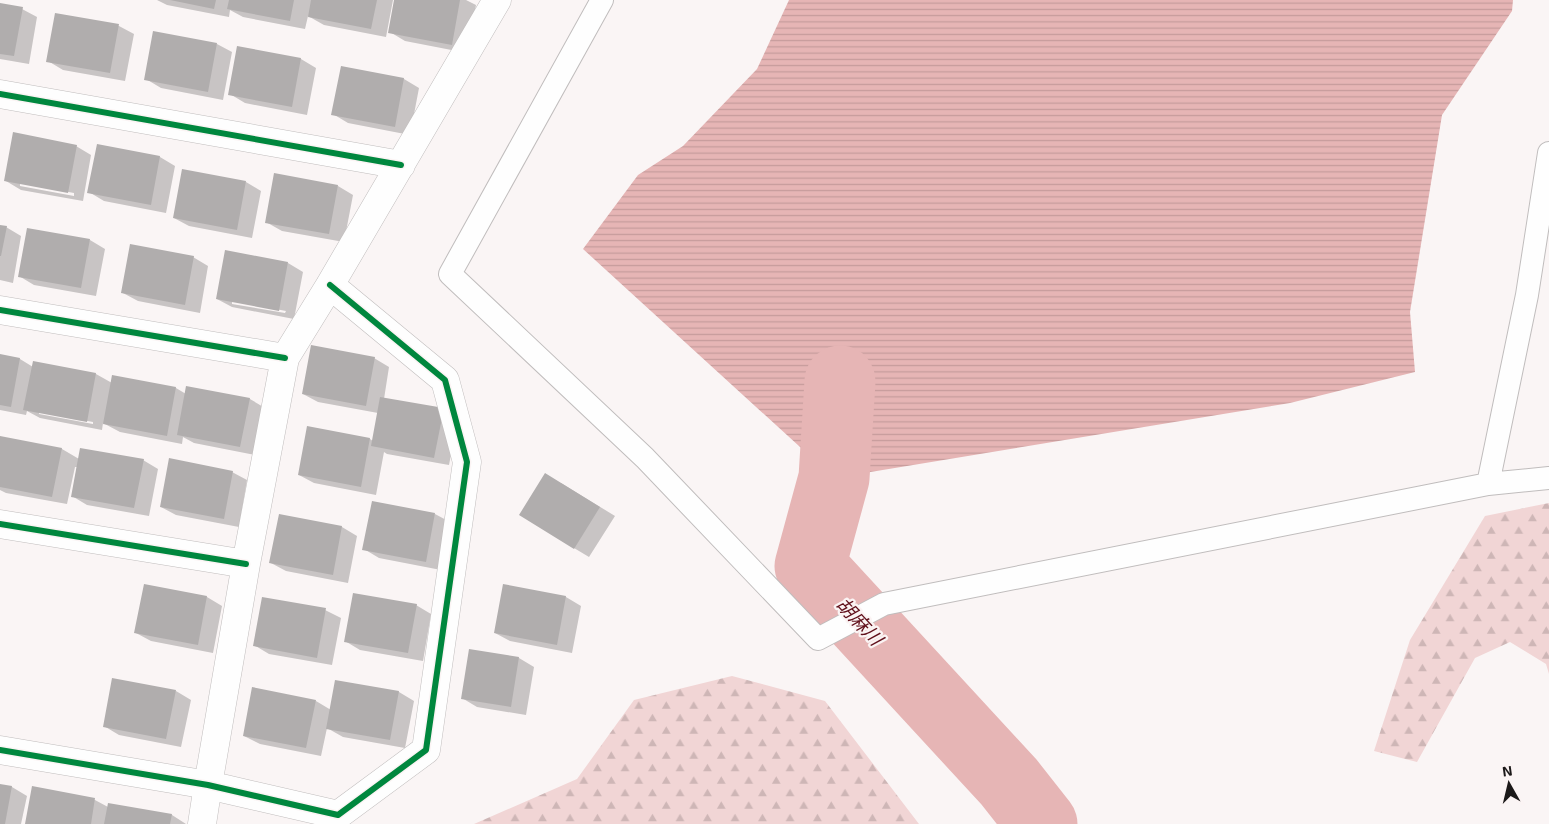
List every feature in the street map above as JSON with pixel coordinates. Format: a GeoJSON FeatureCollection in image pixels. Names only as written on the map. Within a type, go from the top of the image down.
{"type":"FeatureCollection","features":[{"type":"Feature","properties":{"kind":"street"},"geometry":{"type":"LineString","coordinates":[[202,824],[246,564],[285,358],[330,285],[497,0]]}},
{"type":"Feature","properties":{"kind":"street"},"geometry":{"type":"LineString","coordinates":[[0,94],[401,165]]}},
{"type":"Feature","properties":{"kind":"street"},"geometry":{"type":"LineString","coordinates":[[0,750],[208,785],[338,815],[426,750],[467,462],[445,380],[330,285]]}},
{"type":"Feature","properties":{"kind":"street"},"geometry":{"type":"LineString","coordinates":[[0,310],[285,358]]}},
{"type":"Feature","properties":{"kind":"street"},"geometry":{"type":"LineString","coordinates":[[0,524],[246,564]]}},
{"type":"Feature","properties":{"kind":"lane"},"geometry":{"type":"LineString","coordinates":[[602,0],[450,274],[645,458],[818,639],[884,604],[1488,484],[1549,478]]}},
{"type":"Feature","properties":{"kind":"lane"},"geometry":{"type":"LineString","coordinates":[[1488,484],[1527,295],[1549,153]]}},
{"type":"Feature","properties":{"kind":"green space"},"geometry":{"type":"Polygon","coordinates":[[[1549,503],[1549,674],[1546,664],[1510,642],[1475,658],[1417,762],[1374,751],[1410,640],[1485,516],[1549,503]]]}},
{"type":"Feature","properties":{"kind":"green space"},"geometry":{"type":"Polygon","coordinates":[[[732,676],[825,701],[919,824],[474,824],[577,779],[634,700],[732,676]]]}},
{"type":"Feature","properties":{"kind":"shaded area"},"geometry":{"type":"Polygon","coordinates":[[[789,0],[1513,0],[1512,11],[1442,115],[1410,312],[1415,372],[1290,403],[834,478],[583,249],[638,175],[683,146],[757,69],[789,0]]]}},
{"type":"Feature","properties":{"kind":"building"},"geometry":{"type":"Polygon","coordinates":[[[170,0],[216,0],[214,9],[170,0]]]}},
{"type":"Feature","properties":{"kind":"building"},"geometry":{"type":"Polygon","coordinates":[[[229,0],[294,0],[290,21],[227,9],[229,0]]]}},
{"type":"Feature","properties":{"kind":"building"},"geometry":{"type":"Polygon","coordinates":[[[311,0],[377,0],[371,29],[308,17],[311,0]]]}},
{"type":"Feature","properties":{"kind":"building"},"geometry":{"type":"Polygon","coordinates":[[[394,0],[460,0],[452,45],[388,33],[394,0]]]}},
{"type":"Feature","properties":{"kind":"building"},"geometry":{"type":"Polygon","coordinates":[[[0,3],[23,7],[14,56],[0,54],[0,3]]]}},
{"type":"Feature","properties":{"kind":"building"},"geometry":{"type":"Polygon","coordinates":[[[55,13],[119,24],[110,73],[46,62],[55,13]]]}},
{"type":"Feature","properties":{"kind":"building"},"geometry":{"type":"Polygon","coordinates":[[[153,31],[217,43],[208,92],[144,80],[153,31]]]}},
{"type":"Feature","properties":{"kind":"building"},"geometry":{"type":"Polygon","coordinates":[[[237,46],[301,58],[292,107],[228,95],[237,46]]]}},
{"type":"Feature","properties":{"kind":"building"},"geometry":{"type":"Polygon","coordinates":[[[341,66],[404,78],[395,127],[331,115],[341,66]]]}},
{"type":"Feature","properties":{"kind":"building"},"geometry":{"type":"Polygon","coordinates":[[[13,132],[77,145],[68,193],[4,181],[13,132]]]}},
{"type":"Feature","properties":{"kind":"building"},"geometry":{"type":"Polygon","coordinates":[[[97,144],[160,156],[151,205],[87,193],[97,144]]]}},
{"type":"Feature","properties":{"kind":"building"},"geometry":{"type":"Polygon","coordinates":[[[182,169],[246,181],[237,230],[173,218],[182,169]]]}},
{"type":"Feature","properties":{"kind":"building"},"geometry":{"type":"Polygon","coordinates":[[[274,173],[338,185],[329,234],[265,223],[274,173]]]}},
{"type":"Feature","properties":{"kind":"building"},"geometry":{"type":"Polygon","coordinates":[[[0,225],[7,226],[1,256],[0,256],[0,225]]]}},
{"type":"Feature","properties":{"kind":"building"},"geometry":{"type":"Polygon","coordinates":[[[27,228],[90,239],[81,288],[18,277],[27,228]]]}},
{"type":"Feature","properties":{"kind":"building"},"geometry":{"type":"Polygon","coordinates":[[[130,244],[194,256],[185,305],[121,293],[130,244]]]}},
{"type":"Feature","properties":{"kind":"building"},"geometry":{"type":"Polygon","coordinates":[[[225,250],[288,262],[279,311],[216,299],[225,250]]]}},
{"type":"Feature","properties":{"kind":"building"},"geometry":{"type":"Polygon","coordinates":[[[311,345],[375,357],[366,406],[302,394],[311,345]]]}},
{"type":"Feature","properties":{"kind":"building"},"geometry":{"type":"Polygon","coordinates":[[[0,354],[20,358],[11,407],[0,405],[0,354]]]}},
{"type":"Feature","properties":{"kind":"building"},"geometry":{"type":"Polygon","coordinates":[[[33,361],[96,373],[87,422],[23,410],[33,361]]]}},
{"type":"Feature","properties":{"kind":"building"},"geometry":{"type":"Polygon","coordinates":[[[112,375],[176,387],[167,436],[103,424],[112,375]]]}},
{"type":"Feature","properties":{"kind":"building"},"geometry":{"type":"Polygon","coordinates":[[[186,386],[250,398],[240,447],[177,435],[186,386]]]}},
{"type":"Feature","properties":{"kind":"building"},"geometry":{"type":"Polygon","coordinates":[[[380,397],[444,408],[434,458],[371,446],[380,397]]]}},
{"type":"Feature","properties":{"kind":"building"},"geometry":{"type":"Polygon","coordinates":[[[307,426],[370,438],[361,487],[298,475],[307,426]]]}},
{"type":"Feature","properties":{"kind":"building"},"geometry":{"type":"Polygon","coordinates":[[[0,436],[62,448],[52,497],[0,487],[0,436]]]}},
{"type":"Feature","properties":{"kind":"building"},"geometry":{"type":"Polygon","coordinates":[[[80,448],[144,459],[134,508],[71,497],[80,448]]]}},
{"type":"Feature","properties":{"kind":"building"},"geometry":{"type":"Polygon","coordinates":[[[169,458],[233,471],[224,519],[160,507],[169,458]]]}},
{"type":"Feature","properties":{"kind":"building"},"geometry":{"type":"Polygon","coordinates":[[[545,473],[600,507],[574,549],[519,515],[545,473]]]}},
{"type":"Feature","properties":{"kind":"building"},"geometry":{"type":"Polygon","coordinates":[[[372,501],[435,513],[426,562],[362,550],[372,501]]]}},
{"type":"Feature","properties":{"kind":"building"},"geometry":{"type":"Polygon","coordinates":[[[279,514],[342,526],[333,575],[269,563],[279,514]]]}},
{"type":"Feature","properties":{"kind":"building"},"geometry":{"type":"Polygon","coordinates":[[[144,584],[207,596],[198,645],[134,633],[144,584]]]}},
{"type":"Feature","properties":{"kind":"building"},"geometry":{"type":"Polygon","coordinates":[[[503,584],[566,596],[557,645],[494,633],[503,584]]]}},
{"type":"Feature","properties":{"kind":"building"},"geometry":{"type":"Polygon","coordinates":[[[353,593],[417,604],[408,653],[344,642],[353,593]]]}},
{"type":"Feature","properties":{"kind":"building"},"geometry":{"type":"Polygon","coordinates":[[[262,597],[326,608],[317,658],[253,646],[262,597]]]}},
{"type":"Feature","properties":{"kind":"building"},"geometry":{"type":"Polygon","coordinates":[[[469,649],[519,657],[511,707],[461,699],[469,649]]]}},
{"type":"Feature","properties":{"kind":"building"},"geometry":{"type":"Polygon","coordinates":[[[112,678],[176,690],[166,739],[103,727],[112,678]]]}},
{"type":"Feature","properties":{"kind":"building"},"geometry":{"type":"Polygon","coordinates":[[[335,680],[399,691],[390,740],[326,729],[335,680]]]}},
{"type":"Feature","properties":{"kind":"building"},"geometry":{"type":"Polygon","coordinates":[[[252,687],[316,700],[306,748],[243,736],[252,687]]]}},
{"type":"Feature","properties":{"kind":"building"},"geometry":{"type":"Polygon","coordinates":[[[0,784],[12,786],[5,824],[0,824],[0,784]]]}},
{"type":"Feature","properties":{"kind":"building"},"geometry":{"type":"Polygon","coordinates":[[[32,786],[95,798],[91,824],[25,824],[32,786]]]}},
{"type":"Feature","properties":{"kind":"building"},"geometry":{"type":"Polygon","coordinates":[[[108,803],[172,814],[170,824],[104,824],[108,803]]]}},
{"type":"Feature","properties":{"kind":"waterway","name":"胡麻川"},"geometry":{"type":"LineString","coordinates":[[840,381],[834,478],[810,566],[1009,782],[1042,824]]}},
{"type":"Feature","properties":{"kind":"cycle path"},"geometry":{"type":"LineString","coordinates":[[0,94],[401,165]]}},
{"type":"Feature","properties":{"kind":"cycle path"},"geometry":{"type":"LineString","coordinates":[[0,750],[208,785],[338,815],[426,750],[467,462],[445,380],[330,285]]}},
{"type":"Feature","properties":{"kind":"cycle path"},"geometry":{"type":"LineString","coordinates":[[0,310],[285,358]]}},
{"type":"Feature","properties":{"kind":"cycle path"},"geometry":{"type":"LineString","coordinates":[[0,524],[246,564]]}}]}
